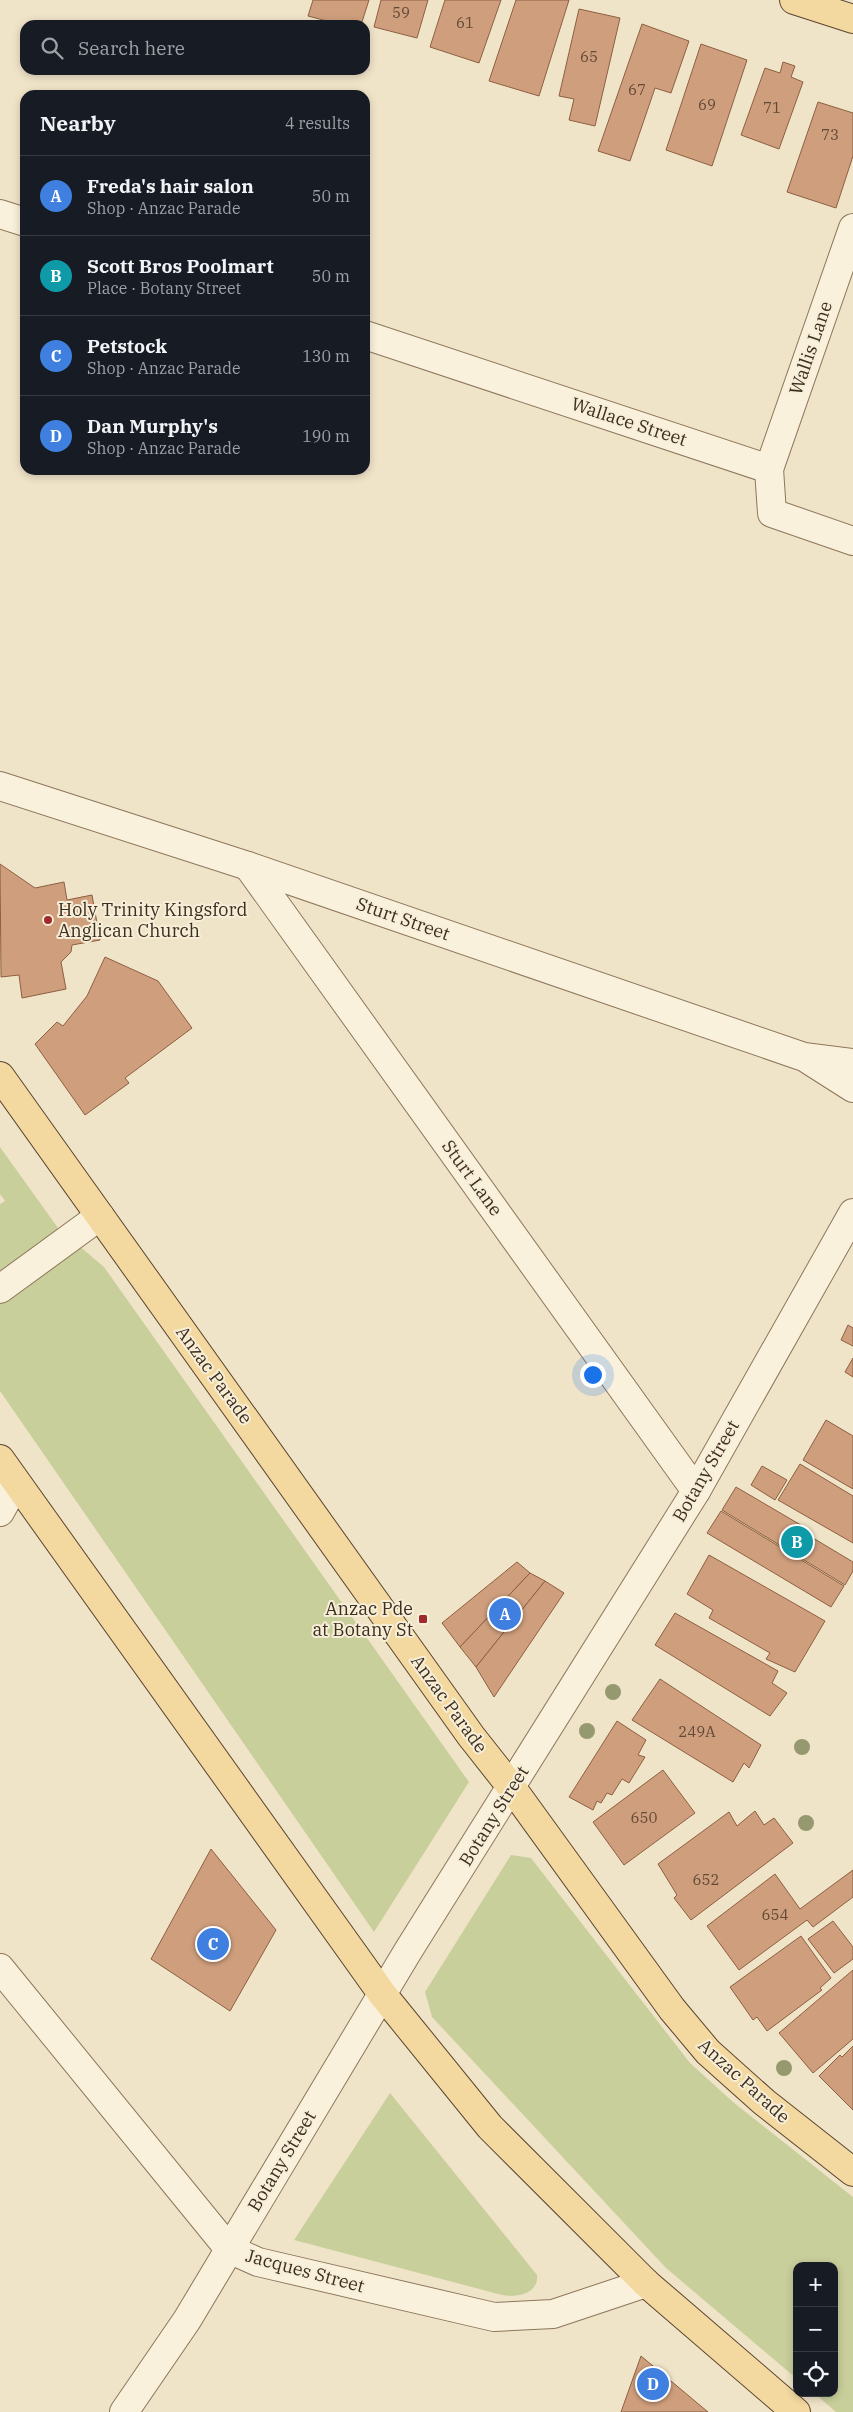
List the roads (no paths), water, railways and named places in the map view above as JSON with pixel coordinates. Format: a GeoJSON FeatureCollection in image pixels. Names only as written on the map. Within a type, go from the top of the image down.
{"type":"FeatureCollection","features":[{"type":"Feature","properties":{"kind":"main road"},"geometry":{"type":"LineString","coordinates":[[794,0],[853,19]]}},
{"type":"Feature","properties":{"kind":"main road","name":"Anzac Parade"},"geometry":{"type":"LineString","coordinates":[[0,1076],[471,1736],[512,1788],[672,2009],[708,2052],[764,2102],[853,2172]]}},
{"type":"Feature","properties":{"kind":"main road"},"geometry":{"type":"LineString","coordinates":[[0,1459],[382,1994],[490,2126],[646,2283],[796,2412]]}},
{"type":"Feature","properties":{"kind":"street"},"geometry":{"type":"LineString","coordinates":[[0,214],[20,220]]}},
{"type":"Feature","properties":{"kind":"street","name":"Wallis Lane"},"geometry":{"type":"LineString","coordinates":[[769,468],[853,228]]}},
{"type":"Feature","properties":{"kind":"street","name":"Wallace Street"},"geometry":{"type":"LineString","coordinates":[[370,337],[769,468]]}},
{"type":"Feature","properties":{"kind":"street"},"geometry":{"type":"LineString","coordinates":[[769,468],[772,514],[853,541]]}},
{"type":"Feature","properties":{"kind":"street","name":"Sturt Street"},"geometry":{"type":"LineString","coordinates":[[0,786],[248,866],[804,1057],[853,1063]]}},
{"type":"Feature","properties":{"kind":"street","name":"Sturt Lane"},"geometry":{"type":"LineString","coordinates":[[248,866],[696,1491]]}},
{"type":"Feature","properties":{"kind":"street","name":"Sturt Street"},"geometry":{"type":"LineString","coordinates":[[804,1057],[853,1088]]}},
{"type":"Feature","properties":{"kind":"street","name":"Botany Street"},"geometry":{"type":"LineString","coordinates":[[124,2412],[187,2320],[382,1994],[696,1491],[853,1213]]}},
{"type":"Feature","properties":{"kind":"street"},"geometry":{"type":"LineString","coordinates":[[0,1290],[100,1216]]}},
{"type":"Feature","properties":{"kind":"street"},"geometry":{"type":"LineString","coordinates":[[0,1512],[16,1483]]}},
{"type":"Feature","properties":{"kind":"street","name":"Jacques Street"},"geometry":{"type":"LineString","coordinates":[[0,1968],[229,2249],[258,2262],[494,2317],[553,2314],[646,2283]]}},
{"type":"Feature","properties":{"kind":"place","name":"Holy Trinity Kingsford Anglican Church"},"geometry":{"type":"Point","coordinates":[48,920]}},
{"type":"Feature","properties":{"kind":"place","name":"Scott Bros Poolmart"},"geometry":{"type":"Point","coordinates":[797,1542]}},
{"type":"Feature","properties":{"kind":"place","name":"Freda's hair salon"},"geometry":{"type":"Point","coordinates":[505,1614]}},
{"type":"Feature","properties":{"kind":"place","name":"Anzac Pde at Botany St"},"geometry":{"type":"Point","coordinates":[423,1619]}},
{"type":"Feature","properties":{"kind":"place","name":"Petstock"},"geometry":{"type":"Point","coordinates":[213,1944]}},
{"type":"Feature","properties":{"kind":"place","name":"Dan Murphy's"},"geometry":{"type":"Point","coordinates":[653,2384]}}]}
